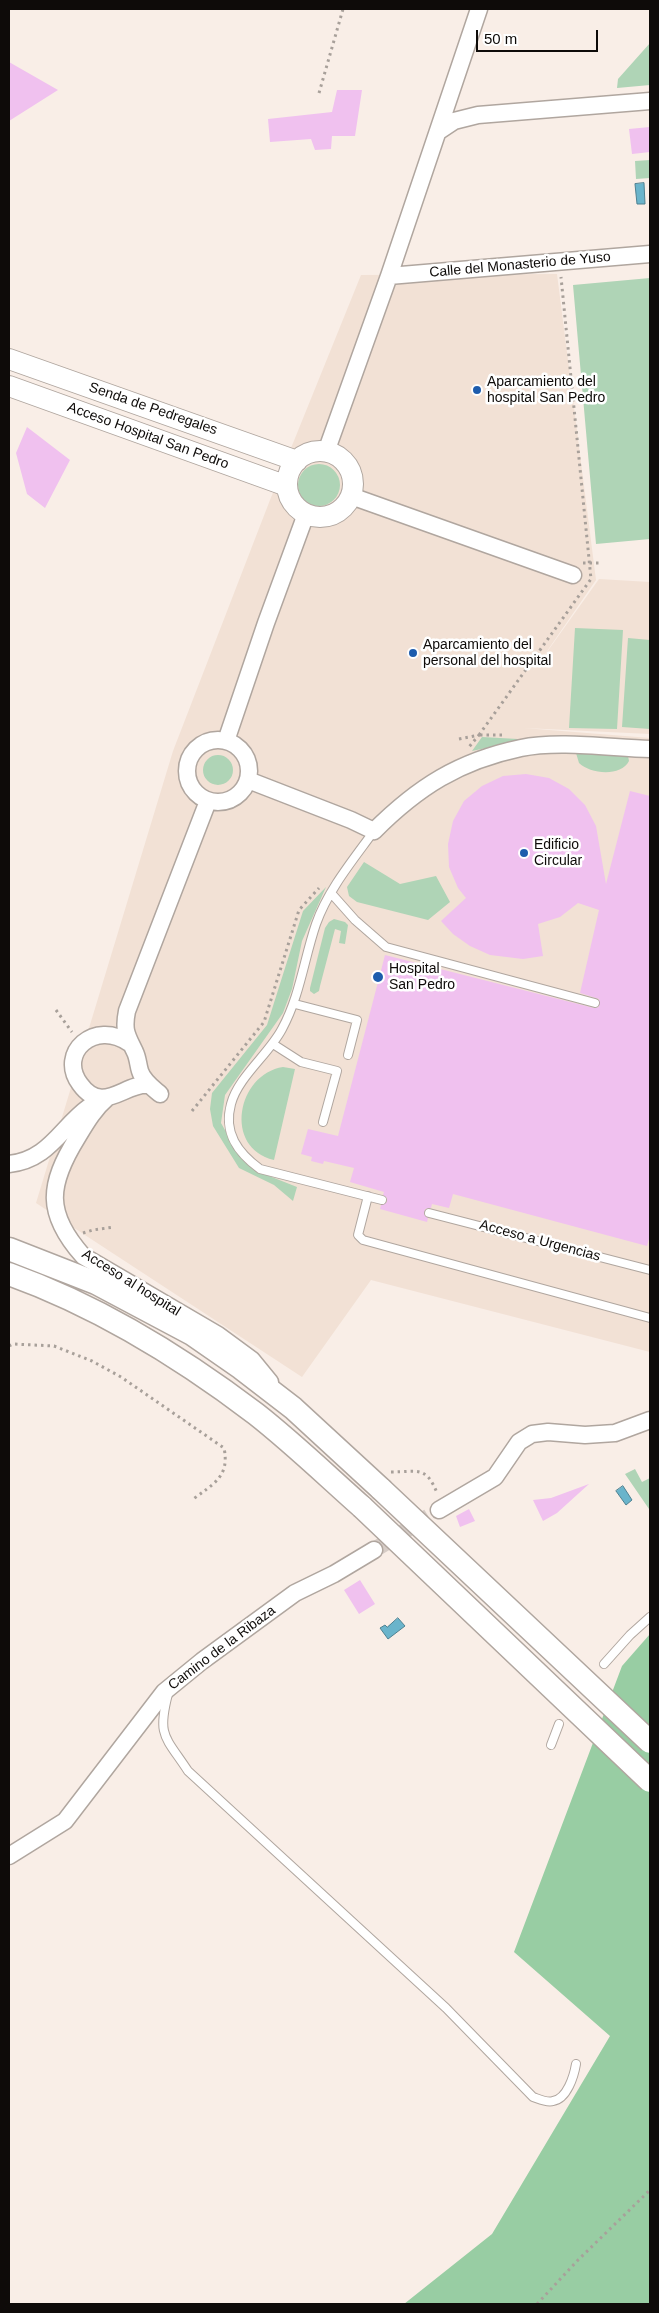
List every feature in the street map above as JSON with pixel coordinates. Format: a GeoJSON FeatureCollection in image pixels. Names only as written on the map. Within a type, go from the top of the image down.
{"type":"FeatureCollection","features":[{"type":"Feature","properties":{"kind":"main road"},"geometry":{"type":"LineString","coordinates":[[9,1248],[96,1283],[141,1305],[192,1334],[241,1368],[293,1408],[650,1742]]}},
{"type":"Feature","properties":{"kind":"main road"},"geometry":{"type":"LineString","coordinates":[[9,1274],[31,1282],[112,1321],[186,1364],[257,1415],[362,1507],[650,1781]]}},
{"type":"Feature","properties":{"kind":"street"},"geometry":{"type":"LineString","coordinates":[[326,452],[389,276],[479,9]]}},
{"type":"Feature","properties":{"kind":"street"},"geometry":{"type":"LineString","coordinates":[[439,131],[454,121],[478,116],[650,101]]}},
{"type":"Feature","properties":{"kind":"street","name":"Calle del Monasterio de Yuso"},"geometry":{"type":"LineString","coordinates":[[389,276],[650,254]]}},
{"type":"Feature","properties":{"kind":"street","name":"Senda de Pedregales"},"geometry":{"type":"LineString","coordinates":[[9,358],[297,461]]}},
{"type":"Feature","properties":{"kind":"street","name":"Acceso Hospital San Pedro"},"geometry":{"type":"LineString","coordinates":[[9,386],[287,486]]}},
{"type":"Feature","properties":{"kind":"street"},"geometry":{"type":"LineString","coordinates":[[326,452],[336,456],[348,468],[353,485],[351,496],[344,508],[332,515],[319,517],[306,514],[296,507],[290,498],[287,486],[289,472],[297,461],[306,455],[326,452]]}},
{"type":"Feature","properties":{"kind":"street"},"geometry":{"type":"LineString","coordinates":[[351,496],[578,569]]}},
{"type":"Feature","properties":{"kind":"street"},"geometry":{"type":"LineString","coordinates":[[226,741],[306,514]]}},
{"type":"Feature","properties":{"kind":"street"},"geometry":{"type":"LineString","coordinates":[[210,741],[226,741],[243,752],[248,761],[248,780],[240,794],[233,799],[217,803],[208,801],[192,790],[186,771],[188,761],[193,752],[201,745],[210,741]]}},
{"type":"Feature","properties":{"kind":"street"},"geometry":{"type":"LineString","coordinates":[[248,780],[374,830],[414,795],[444,774],[460,766],[522,748],[564,746],[650,750]]}},
{"type":"Feature","properties":{"kind":"street"},"geometry":{"type":"LineString","coordinates":[[81,1113],[84,1102],[75,1074],[76,1053],[81,1044],[90,1038],[104,1034],[120,1021],[126,1012],[208,801]]}},
{"type":"Feature","properties":{"kind":"street"},"geometry":{"type":"LineString","coordinates":[[9,1164],[39,1154],[60,1138],[81,1113],[107,1098],[117,1096],[139,1084],[155,1089],[141,1073],[135,1052],[129,1043],[125,1032],[126,1012]]}},
{"type":"Feature","properties":{"kind":"street"},"geometry":{"type":"LineString","coordinates":[[104,1034],[120,1037],[129,1043]]}},
{"type":"Feature","properties":{"kind":"street"},"geometry":{"type":"LineString","coordinates":[[126,1090],[135,1077],[138,1062]]}},
{"type":"Feature","properties":{"kind":"street"},"geometry":{"type":"LineString","coordinates":[[79,1084],[86,1092],[107,1098]]}},
{"type":"Feature","properties":{"kind":"street","name":"Acceso al hospital"},"geometry":{"type":"LineString","coordinates":[[107,1098],[91,1114],[58,1173],[55,1190],[56,1208],[60,1223],[72,1244],[82,1256],[218,1335],[252,1360],[293,1408]]}},
{"type":"Feature","properties":{"kind":"street"},"geometry":{"type":"LineString","coordinates":[[441,1509],[495,1477],[519,1442],[532,1434],[548,1432],[585,1435],[616,1433],[650,1420]]}},
{"type":"Feature","properties":{"kind":"street","name":"Camino de la Ribaza"},"geometry":{"type":"LineString","coordinates":[[9,1856],[65,1821],[164,1692],[202,1661],[295,1593],[334,1574],[374,1550]]}},
{"type":"Feature","properties":{"kind":"lane"},"geometry":{"type":"LineString","coordinates":[[374,830],[331,893],[316,923],[294,1004],[273,1044],[239,1087],[231,1104],[229,1123],[234,1142],[244,1158],[260,1169],[382,1200]]}},
{"type":"Feature","properties":{"kind":"lane"},"geometry":{"type":"LineString","coordinates":[[331,893],[355,920],[386,947],[595,1003]]}},
{"type":"Feature","properties":{"kind":"lane"},"geometry":{"type":"LineString","coordinates":[[294,1004],[357,1020],[348,1055]]}},
{"type":"Feature","properties":{"kind":"lane"},"geometry":{"type":"LineString","coordinates":[[273,1044],[301,1062],[337,1071],[323,1122]]}},
{"type":"Feature","properties":{"kind":"lane"},"geometry":{"type":"LineString","coordinates":[[368,1196],[358,1235],[363,1240],[650,1318]]}},
{"type":"Feature","properties":{"kind":"lane","name":"Acceso a Urgencias"},"geometry":{"type":"LineString","coordinates":[[429,1212],[650,1270]]}},
{"type":"Feature","properties":{"kind":"lane"},"geometry":{"type":"LineString","coordinates":[[604,1664],[630,1635],[650,1617]]}},
{"type":"Feature","properties":{"kind":"lane"},"geometry":{"type":"LineString","coordinates":[[170,1687],[162,1717],[162,1731],[188,1771],[446,2008],[533,2097],[552,2102],[559,2099],[572,2082],[576,2064]]}},
{"type":"Feature","properties":{"kind":"lane"},"geometry":{"type":"LineString","coordinates":[[550,1745],[559,1724]]}},
{"type":"Feature","properties":{"kind":"path"},"geometry":{"type":"LineString","coordinates":[[319,93],[343,9]]}},
{"type":"Feature","properties":{"kind":"path"},"geometry":{"type":"LineString","coordinates":[[467,749],[591,579],[591,563],[559,262]]}},
{"type":"Feature","properties":{"kind":"path"},"geometry":{"type":"LineString","coordinates":[[578,569],[591,563],[599,563]]}},
{"type":"Feature","properties":{"kind":"path"},"geometry":{"type":"LineString","coordinates":[[459,739],[479,735]]}},
{"type":"Feature","properties":{"kind":"path"},"geometry":{"type":"LineString","coordinates":[[192,1112],[264,1022],[299,910],[323,882]]}},
{"type":"Feature","properties":{"kind":"path"},"geometry":{"type":"LineString","coordinates":[[56,1010],[81,1044]]}},
{"type":"Feature","properties":{"kind":"path"},"geometry":{"type":"LineString","coordinates":[[72,1244],[85,1232],[114,1228]]}},
{"type":"Feature","properties":{"kind":"path"},"geometry":{"type":"LineString","coordinates":[[9,1346],[13,1344],[54,1346],[92,1361],[121,1378],[224,1448],[227,1462],[225,1471],[215,1482],[192,1500]]}},
{"type":"Feature","properties":{"kind":"path"},"geometry":{"type":"LineString","coordinates":[[379,1488],[390,1472],[425,1472],[430,1477],[441,1509]]}},
{"type":"Feature","properties":{"kind":"path"},"geometry":{"type":"LineString","coordinates":[[537,2304],[578,2260],[650,2190]]}},
{"type":"Feature","properties":{"kind":"shaded area","name":"Hospital San Pedro"},"geometry":{"type":"Polygon","coordinates":[[[557,274],[596,580],[532,673],[599,579],[650,582],[650,734],[524,728],[650,738],[650,1352],[371,1280],[302,1377],[36,1203],[173,751],[270,500],[361,275],[557,274]]]}},
{"type":"Feature","properties":{"kind":"green space"},"geometry":{"type":"Polygon","coordinates":[[[650,43],[650,85],[617,88],[618,79],[650,43]]]}},
{"type":"Feature","properties":{"kind":"green space"},"geometry":{"type":"Polygon","coordinates":[[[650,160],[650,178],[636,179],[635,161],[650,160]]]}},
{"type":"Feature","properties":{"kind":"green space"},"geometry":{"type":"Polygon","coordinates":[[[650,278],[650,539],[596,544],[573,285],[650,278]]]}},
{"type":"Feature","properties":{"kind":"green space"},"geometry":{"type":"Polygon","coordinates":[[[319,464],[334,470],[340,485],[334,500],[319,506],[304,500],[298,485],[304,470],[319,464]]]}},
{"type":"Feature","properties":{"kind":"green space"},"geometry":{"type":"Polygon","coordinates":[[[575,628],[623,630],[617,729],[569,728],[575,628]]]}},
{"type":"Feature","properties":{"kind":"green space"},"geometry":{"type":"Polygon","coordinates":[[[628,638],[650,640],[650,729],[622,727],[628,638]]]}},
{"type":"Feature","properties":{"kind":"green space"},"geometry":{"type":"Polygon","coordinates":[[[482,737],[518,739],[519,741],[472,751],[482,737]]]}},
{"type":"Feature","properties":{"kind":"green space"},"geometry":{"type":"Polygon","coordinates":[[[576,753],[623,754],[628,756],[629,761],[625,766],[613,772],[590,770],[579,763],[576,753]]]}},
{"type":"Feature","properties":{"kind":"green space"},"geometry":{"type":"Polygon","coordinates":[[[218,755],[229,759],[233,770],[229,781],[218,785],[207,781],[203,770],[207,759],[218,755]]]}},
{"type":"Feature","properties":{"kind":"green space"},"geometry":{"type":"Polygon","coordinates":[[[364,862],[400,884],[436,876],[450,902],[428,920],[357,902],[349,896],[347,887],[364,862]]]}},
{"type":"Feature","properties":{"kind":"green space"},"geometry":{"type":"Polygon","coordinates":[[[326,887],[302,941],[292,989],[283,1013],[225,1095],[221,1123],[238,1153],[254,1170],[297,1187],[293,1201],[274,1185],[239,1168],[213,1126],[210,1109],[212,1093],[267,1025],[303,911],[326,887]]]}},
{"type":"Feature","properties":{"kind":"green space"},"geometry":{"type":"Polygon","coordinates":[[[334,919],[345,922],[348,925],[345,944],[339,943],[341,931],[335,929],[319,991],[314,994],[310,991],[310,988],[325,928],[334,919]]]}},
{"type":"Feature","properties":{"kind":"green space"},"geometry":{"type":"Polygon","coordinates":[[[283,1067],[295,1069],[274,1160],[258,1153],[247,1141],[242,1127],[242,1112],[246,1096],[255,1083],[267,1073],[283,1067]]]}},
{"type":"Feature","properties":{"kind":"green space"},"geometry":{"type":"Polygon","coordinates":[[[635,1469],[642,1482],[650,1478],[649,1509],[625,1474],[635,1469]]]}},
{"type":"Feature","properties":{"kind":"green space"},"geometry":{"type":"Polygon","coordinates":[[[650,1634],[650,2304],[404,2304],[492,2234],[610,2036],[514,1952],[622,1666],[650,1634]]]}},
{"type":"Feature","properties":{"kind":"water"},"geometry":{"type":"Polygon","coordinates":[[[644,183],[645,204],[637,204],[635,184],[644,183]]]}},
{"type":"Feature","properties":{"kind":"water"},"geometry":{"type":"Polygon","coordinates":[[[623,1486],[632,1500],[626,1505],[616,1491],[623,1486]]]}},
{"type":"Feature","properties":{"kind":"water"},"geometry":{"type":"Polygon","coordinates":[[[398,1618],[405,1626],[388,1639],[380,1628],[385,1625],[387,1627],[398,1618]]]}},
{"type":"Feature","properties":{"kind":"building"},"geometry":{"type":"Polygon","coordinates":[[[9,62],[58,90],[9,121],[9,62]]]}},
{"type":"Feature","properties":{"kind":"building"},"geometry":{"type":"Polygon","coordinates":[[[337,90],[362,90],[355,136],[332,136],[331,149],[315,150],[311,139],[270,142],[268,119],[332,112],[337,90]]]}},
{"type":"Feature","properties":{"kind":"building"},"geometry":{"type":"Polygon","coordinates":[[[650,127],[650,152],[632,154],[629,129],[650,127]]]}},
{"type":"Feature","properties":{"kind":"building"},"geometry":{"type":"Polygon","coordinates":[[[27,427],[70,460],[45,508],[27,494],[16,453],[27,427]]]}},
{"type":"Feature","properties":{"kind":"building"},"geometry":{"type":"Polygon","coordinates":[[[526,774],[549,778],[569,789],[585,805],[596,826],[606,884],[630,791],[650,796],[650,1235],[647,1246],[453,1194],[449,1208],[432,1204],[431,1208],[425,1209],[424,1214],[428,1218],[427,1222],[380,1209],[381,1205],[387,1202],[387,1198],[383,1195],[384,1192],[350,1182],[354,1168],[324,1161],[323,1164],[311,1161],[312,1157],[301,1154],[308,1129],[338,1136],[385,955],[594,1008],[599,1007],[599,999],[580,993],[599,910],[578,903],[560,917],[538,924],[543,956],[523,959],[490,955],[470,946],[453,934],[441,921],[466,898],[458,888],[449,867],[448,844],[453,821],[464,801],[482,786],[503,776],[526,774]]]}},
{"type":"Feature","properties":{"kind":"building"},"geometry":{"type":"Polygon","coordinates":[[[589,1484],[557,1513],[543,1521],[533,1500],[551,1498],[589,1484]]]}},
{"type":"Feature","properties":{"kind":"building"},"geometry":{"type":"Polygon","coordinates":[[[469,1509],[475,1521],[460,1527],[456,1516],[469,1509]]]}},
{"type":"Feature","properties":{"kind":"building"},"geometry":{"type":"Polygon","coordinates":[[[360,1580],[375,1604],[359,1614],[344,1590],[360,1580]]]}},
{"type":"Feature","properties":{"kind":"tunnel"},"geometry":{"type":"LineString","coordinates":[[374,1550],[439,1510]]}},
{"type":"Feature","properties":{"kind":"place","name":"Aparcamiento del hospital San Pedro"},"geometry":{"type":"Point","coordinates":[477,390]}},
{"type":"Feature","properties":{"kind":"place","name":"Aparcamiento del personal del hospital"},"geometry":{"type":"Point","coordinates":[413,653]}},
{"type":"Feature","properties":{"kind":"place","name":"Edificio Circular"},"geometry":{"type":"Point","coordinates":[524,853]}},
{"type":"Feature","properties":{"kind":"place","name":"Hospital San Pedro"},"geometry":{"type":"Point","coordinates":[378,977]}}]}
